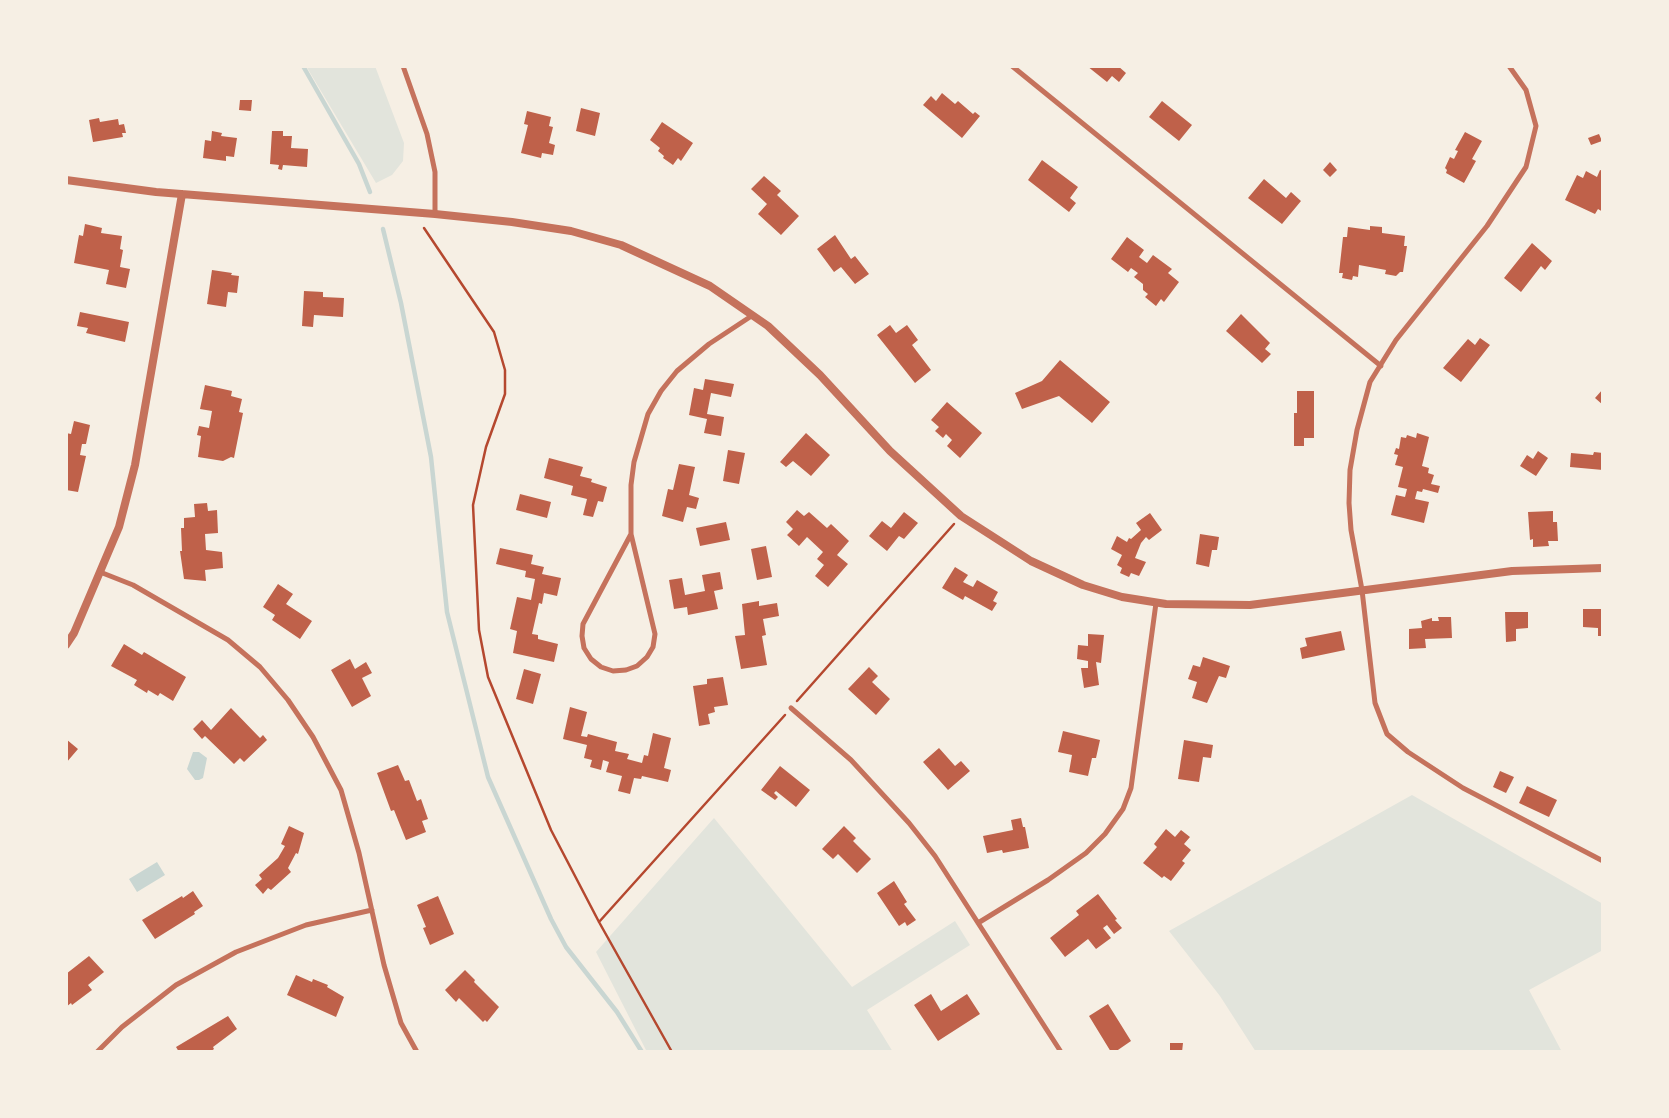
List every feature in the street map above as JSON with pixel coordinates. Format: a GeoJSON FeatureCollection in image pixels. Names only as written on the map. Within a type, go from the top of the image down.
{"type":"FeatureCollection","features":[{"type":"Feature","properties":{"kind":"street"},"geometry":{"type":"LineString","coordinates":[[403,66],[427,134],[435,172],[435,214]]}},
{"type":"Feature","properties":{"kind":"street"},"geometry":{"type":"LineString","coordinates":[[1012,66],[1381,366]]}},
{"type":"Feature","properties":{"kind":"street"},"geometry":{"type":"LineString","coordinates":[[1509,66],[1526,90],[1536,126],[1526,168],[1487,226],[1396,340],[1370,382],[1357,430],[1350,470],[1350,512],[1362,590],[1375,703],[1387,734],[1408,752],[1463,788],[1603,861]]}},
{"type":"Feature","properties":{"kind":"street"},"geometry":{"type":"LineString","coordinates":[[66,180],[182,194],[435,214],[553,228],[621,245],[710,286],[768,326],[820,375],[890,451],[961,516],[1030,561],[1074,581],[1122,597],[1156,603],[1250,604],[1291,601],[1512,571],[1603,568]]}},
{"type":"Feature","properties":{"kind":"street"},"geometry":{"type":"LineString","coordinates":[[66,645],[74,633],[119,527],[135,465],[182,194]]}},
{"type":"Feature","properties":{"kind":"street"},"geometry":{"type":"LineString","coordinates":[[631,534],[583,624],[582,636],[588,654],[601,667],[613,671],[626,670],[637,666],[647,657],[653,647],[655,634],[631,534],[631,484],[634,462],[648,414],[661,391],[677,371],[709,344],[753,315]]}},
{"type":"Feature","properties":{"kind":"street"},"geometry":{"type":"LineString","coordinates":[[100,572],[133,585],[228,640],[260,667],[288,700],[314,737],[340,790],[359,853],[384,965],[401,1024],[417,1052]]}},
{"type":"Feature","properties":{"kind":"street"},"geometry":{"type":"LineString","coordinates":[[978,923],[1048,880],[1086,853],[1105,834],[1123,809],[1131,788],[1156,603]]}},
{"type":"Feature","properties":{"kind":"street"},"geometry":{"type":"LineString","coordinates":[[791,708],[851,760],[909,823],[935,856],[1061,1052]]}},
{"type":"Feature","properties":{"kind":"street"},"geometry":{"type":"LineString","coordinates":[[98,1052],[122,1026],[176,986],[236,952],[306,925],[372,910]]}},
{"type":"Feature","properties":{"kind":"path"},"geometry":{"type":"LineString","coordinates":[[424,228],[494,332],[505,370],[505,394],[486,447],[473,506],[479,630],[488,677],[551,830],[598,922],[672,1052]]}},
{"type":"Feature","properties":{"kind":"path"},"geometry":{"type":"LineString","coordinates":[[598,922],[961,516]]}},
{"type":"Feature","properties":{"kind":"shaded area"},"geometry":{"type":"Polygon","coordinates":[[[306,66],[375,66],[404,143],[403,161],[392,175],[376,183],[306,66]]]}},
{"type":"Feature","properties":{"kind":"shaded area"},"geometry":{"type":"Polygon","coordinates":[[[193,752],[199,752],[207,758],[203,778],[199,780],[195,780],[187,769],[193,752]]]}},
{"type":"Feature","properties":{"kind":"shaded area"},"geometry":{"type":"Polygon","coordinates":[[[1412,795],[1603,904],[1603,950],[1529,990],[1562,1052],[1256,1052],[1220,996],[1169,931],[1412,795]]]}},
{"type":"Feature","properties":{"kind":"shaded area"},"geometry":{"type":"Polygon","coordinates":[[[714,818],[852,987],[955,921],[970,945],[867,1010],[893,1052],[647,1052],[596,952],[714,818]]]}},
{"type":"Feature","properties":{"kind":"shaded area"},"geometry":{"type":"Polygon","coordinates":[[[157,862],[165,875],[137,892],[129,879],[157,862]]]}},
{"type":"Feature","properties":{"kind":"building"},"geometry":{"type":"Polygon","coordinates":[[[1087,66],[1118,66],[1126,73],[1119,82],[1112,76],[1107,82],[1087,66]]]}},
{"type":"Feature","properties":{"kind":"building"},"geometry":{"type":"Polygon","coordinates":[[[942,93],[955,104],[958,101],[973,114],[975,112],[980,116],[962,138],[923,105],[931,96],[936,101],[942,93]]]}},
{"type":"Feature","properties":{"kind":"building"},"geometry":{"type":"Polygon","coordinates":[[[240,100],[252,100],[251,111],[239,110],[240,100]]]}},
{"type":"Feature","properties":{"kind":"building"},"geometry":{"type":"Polygon","coordinates":[[[1162,101],[1192,125],[1179,141],[1149,117],[1162,101]]]}},
{"type":"Feature","properties":{"kind":"building"},"geometry":{"type":"Polygon","coordinates":[[[581,108],[600,113],[595,136],[576,131],[581,108]]]}},
{"type":"Feature","properties":{"kind":"building"},"geometry":{"type":"Polygon","coordinates":[[[527,111],[551,117],[549,126],[553,127],[549,143],[555,145],[553,155],[542,153],[541,158],[521,153],[528,125],[524,124],[527,111]]]}},
{"type":"Feature","properties":{"kind":"building"},"geometry":{"type":"Polygon","coordinates":[[[99,118],[100,122],[118,119],[119,125],[124,124],[126,133],[122,133],[123,137],[93,142],[89,120],[99,118]]]}},
{"type":"Feature","properties":{"kind":"building"},"geometry":{"type":"Polygon","coordinates":[[[662,122],[693,143],[681,161],[678,158],[673,165],[663,158],[664,156],[658,151],[660,148],[650,140],[662,122]]]}},
{"type":"Feature","properties":{"kind":"building"},"geometry":{"type":"Polygon","coordinates":[[[212,131],[222,133],[221,136],[237,138],[234,157],[226,156],[226,161],[203,158],[205,140],[211,141],[212,131]]]}},
{"type":"Feature","properties":{"kind":"building"},"geometry":{"type":"Polygon","coordinates":[[[272,131],[283,131],[283,136],[292,136],[291,148],[308,149],[307,167],[283,165],[282,170],[278,169],[279,165],[270,164],[272,131]]]}},
{"type":"Feature","properties":{"kind":"building"},"geometry":{"type":"Polygon","coordinates":[[[1465,132],[1482,141],[1472,159],[1476,161],[1464,183],[1446,173],[1447,170],[1445,168],[1450,157],[1454,159],[1458,151],[1455,150],[1465,132]]]}},
{"type":"Feature","properties":{"kind":"building"},"geometry":{"type":"Polygon","coordinates":[[[1599,134],[1602,141],[1591,145],[1588,138],[1599,134]]]}},
{"type":"Feature","properties":{"kind":"building"},"geometry":{"type":"Polygon","coordinates":[[[1042,160],[1078,187],[1070,198],[1076,203],[1069,212],[1028,180],[1042,160]]]}},
{"type":"Feature","properties":{"kind":"building"},"geometry":{"type":"Polygon","coordinates":[[[1330,162],[1337,170],[1330,177],[1323,170],[1330,162]]]}},
{"type":"Feature","properties":{"kind":"building"},"geometry":{"type":"Polygon","coordinates":[[[1600,170],[1603,171],[1603,212],[1598,209],[1595,214],[1565,200],[1577,175],[1583,178],[1586,171],[1597,177],[1600,170]]]}},
{"type":"Feature","properties":{"kind":"building"},"geometry":{"type":"Polygon","coordinates":[[[764,176],[781,191],[777,195],[799,216],[781,235],[758,214],[767,204],[751,189],[764,176]]]}},
{"type":"Feature","properties":{"kind":"building"},"geometry":{"type":"Polygon","coordinates":[[[1264,179],[1286,198],[1291,192],[1301,201],[1282,224],[1248,198],[1264,179]]]}},
{"type":"Feature","properties":{"kind":"building"},"geometry":{"type":"Polygon","coordinates":[[[85,224],[102,228],[101,233],[122,236],[120,249],[123,250],[120,267],[130,269],[126,288],[106,284],[109,270],[74,263],[79,235],[83,236],[85,224]]]}},
{"type":"Feature","properties":{"kind":"building"},"geometry":{"type":"Polygon","coordinates":[[[1370,226],[1382,227],[1382,233],[1405,236],[1404,246],[1407,246],[1403,272],[1396,276],[1385,274],[1386,270],[1359,265],[1358,277],[1353,276],[1352,280],[1342,278],[1343,273],[1339,273],[1343,237],[1347,237],[1348,227],[1370,230],[1370,226]]]}},
{"type":"Feature","properties":{"kind":"building"},"geometry":{"type":"Polygon","coordinates":[[[835,235],[851,259],[855,256],[869,274],[855,284],[841,267],[834,272],[817,249],[835,235]]]}},
{"type":"Feature","properties":{"kind":"building"},"geometry":{"type":"Polygon","coordinates":[[[1127,237],[1144,250],[1139,257],[1147,263],[1153,255],[1172,269],[1168,273],[1179,282],[1164,302],[1161,299],[1156,306],[1145,297],[1148,294],[1143,290],[1143,284],[1134,277],[1138,273],[1131,268],[1128,272],[1111,259],[1127,237]]]}},
{"type":"Feature","properties":{"kind":"building"},"geometry":{"type":"Polygon","coordinates":[[[1532,243],[1552,261],[1545,270],[1541,266],[1521,292],[1504,278],[1532,243]]]}},
{"type":"Feature","properties":{"kind":"building"},"geometry":{"type":"Polygon","coordinates":[[[212,270],[239,276],[237,293],[228,292],[226,307],[207,304],[212,270]]]}},
{"type":"Feature","properties":{"kind":"building"},"geometry":{"type":"Polygon","coordinates":[[[304,291],[323,292],[323,297],[344,298],[343,317],[314,315],[313,327],[302,326],[304,291]]]}},
{"type":"Feature","properties":{"kind":"building"},"geometry":{"type":"Polygon","coordinates":[[[80,312],[129,322],[125,342],[86,333],[88,328],[77,326],[80,312]]]}},
{"type":"Feature","properties":{"kind":"building"},"geometry":{"type":"Polygon","coordinates":[[[1241,314],[1270,343],[1265,349],[1271,354],[1262,363],[1226,331],[1241,314]]]}},
{"type":"Feature","properties":{"kind":"building"},"geometry":{"type":"Polygon","coordinates":[[[890,325],[896,333],[907,325],[918,340],[912,345],[931,370],[915,383],[877,335],[890,325]]]}},
{"type":"Feature","properties":{"kind":"building"},"geometry":{"type":"Polygon","coordinates":[[[1480,338],[1490,345],[1461,382],[1443,368],[1468,339],[1475,345],[1480,338]]]}},
{"type":"Feature","properties":{"kind":"building"},"geometry":{"type":"Polygon","coordinates":[[[1060,360],[1110,402],[1092,423],[1059,396],[1022,409],[1015,393],[1042,381],[1060,360]]]}},
{"type":"Feature","properties":{"kind":"building"},"geometry":{"type":"Polygon","coordinates":[[[705,379],[734,384],[731,397],[711,393],[707,414],[724,417],[721,436],[704,433],[707,419],[689,415],[694,388],[703,390],[705,379]]]}},
{"type":"Feature","properties":{"kind":"building"},"geometry":{"type":"Polygon","coordinates":[[[205,385],[232,391],[231,396],[242,399],[239,412],[243,413],[234,458],[231,457],[223,461],[198,457],[201,436],[197,435],[199,426],[209,428],[212,411],[200,409],[205,385]]]}},
{"type":"Feature","properties":{"kind":"building"},"geometry":{"type":"Polygon","coordinates":[[[1603,389],[1603,405],[1595,398],[1603,389]]]}},
{"type":"Feature","properties":{"kind":"building"},"geometry":{"type":"Polygon","coordinates":[[[1297,391],[1314,391],[1314,438],[1304,438],[1304,446],[1294,446],[1294,413],[1297,413],[1297,391]]]}},
{"type":"Feature","properties":{"kind":"building"},"geometry":{"type":"Polygon","coordinates":[[[947,402],[982,433],[960,458],[947,446],[952,440],[946,434],[943,438],[935,431],[939,427],[931,420],[947,402]]]}},
{"type":"Feature","properties":{"kind":"building"},"geometry":{"type":"Polygon","coordinates":[[[74,421],[90,425],[86,444],[82,444],[80,455],[86,456],[78,492],[66,490],[66,433],[71,434],[74,421]]]}},
{"type":"Feature","properties":{"kind":"building"},"geometry":{"type":"Polygon","coordinates":[[[806,433],[830,455],[811,476],[793,461],[786,467],[780,462],[806,433]]]}},
{"type":"Feature","properties":{"kind":"building"},"geometry":{"type":"Polygon","coordinates":[[[1417,433],[1429,437],[1422,466],[1429,468],[1428,473],[1434,475],[1431,484],[1440,486],[1438,493],[1423,489],[1422,492],[1417,491],[1415,499],[1429,502],[1424,523],[1391,515],[1396,495],[1405,497],[1407,489],[1398,487],[1403,467],[1395,465],[1398,455],[1394,454],[1396,448],[1399,449],[1401,437],[1406,438],[1407,435],[1416,438],[1417,433]]]}},
{"type":"Feature","properties":{"kind":"building"},"geometry":{"type":"Polygon","coordinates":[[[728,450],[745,453],[739,484],[723,481],[728,450]]]}},
{"type":"Feature","properties":{"kind":"building"},"geometry":{"type":"Polygon","coordinates":[[[1538,451],[1548,458],[1536,476],[1520,466],[1527,455],[1533,459],[1538,451]]]}},
{"type":"Feature","properties":{"kind":"building"},"geometry":{"type":"Polygon","coordinates":[[[1594,452],[1603,453],[1603,470],[1570,467],[1571,453],[1593,455],[1594,452]]]}},
{"type":"Feature","properties":{"kind":"building"},"geometry":{"type":"Polygon","coordinates":[[[549,458],[583,467],[580,476],[592,479],[591,482],[607,487],[603,502],[598,501],[593,517],[583,515],[587,499],[571,495],[573,486],[544,478],[549,458]]]}},
{"type":"Feature","properties":{"kind":"building"},"geometry":{"type":"Polygon","coordinates":[[[679,464],[695,467],[689,495],[699,498],[696,509],[687,507],[683,522],[662,516],[668,489],[673,490],[679,464]]]}},
{"type":"Feature","properties":{"kind":"building"},"geometry":{"type":"Polygon","coordinates":[[[520,494],[551,502],[547,518],[516,510],[520,494]]]}},
{"type":"Feature","properties":{"kind":"building"},"geometry":{"type":"Polygon","coordinates":[[[207,503],[208,511],[217,510],[218,533],[205,534],[206,550],[222,552],[223,568],[205,570],[206,581],[184,579],[180,551],[182,551],[181,528],[184,528],[184,518],[195,517],[194,504],[207,503]]]}},
{"type":"Feature","properties":{"kind":"building"},"geometry":{"type":"Polygon","coordinates":[[[797,510],[804,516],[809,512],[827,528],[831,524],[849,541],[837,555],[848,564],[828,587],[815,576],[824,565],[817,559],[823,552],[807,537],[799,546],[787,535],[793,529],[786,522],[797,510]]]}},
{"type":"Feature","properties":{"kind":"building"},"geometry":{"type":"Polygon","coordinates":[[[1553,511],[1553,522],[1557,522],[1558,541],[1548,541],[1549,546],[1533,547],[1533,539],[1530,540],[1528,512],[1553,511]]]}},
{"type":"Feature","properties":{"kind":"building"},"geometry":{"type":"Polygon","coordinates":[[[904,512],[918,523],[904,539],[899,536],[887,551],[869,536],[882,521],[891,528],[904,512]]]}},
{"type":"Feature","properties":{"kind":"building"},"geometry":{"type":"Polygon","coordinates":[[[1150,513],[1162,530],[1149,540],[1146,537],[1141,543],[1135,558],[1146,562],[1139,576],[1131,573],[1129,577],[1120,573],[1122,568],[1117,565],[1122,555],[1111,549],[1117,536],[1127,542],[1129,538],[1131,539],[1141,530],[1136,523],[1150,513]]]}},
{"type":"Feature","properties":{"kind":"building"},"geometry":{"type":"Polygon","coordinates":[[[726,522],[730,540],[700,546],[696,528],[726,522]]]}},
{"type":"Feature","properties":{"kind":"building"},"geometry":{"type":"Polygon","coordinates":[[[1200,534],[1219,537],[1217,550],[1212,550],[1209,567],[1196,564],[1200,534]]]}},
{"type":"Feature","properties":{"kind":"building"},"geometry":{"type":"Polygon","coordinates":[[[766,546],[772,577],[757,580],[751,549],[766,546]]]}},
{"type":"Feature","properties":{"kind":"building"},"geometry":{"type":"Polygon","coordinates":[[[500,548],[533,555],[531,564],[544,567],[542,574],[561,578],[557,596],[544,593],[542,604],[539,603],[532,634],[538,635],[538,639],[558,644],[554,662],[513,653],[517,631],[510,629],[517,597],[531,600],[535,579],[525,577],[526,571],[496,564],[500,548]]]}},
{"type":"Feature","properties":{"kind":"building"},"geometry":{"type":"Polygon","coordinates":[[[955,567],[968,575],[963,582],[973,587],[977,580],[998,592],[993,601],[997,603],[992,611],[965,596],[963,600],[942,588],[955,567]]]}},
{"type":"Feature","properties":{"kind":"building"},"geometry":{"type":"Polygon","coordinates":[[[720,572],[723,589],[714,591],[718,609],[688,615],[687,607],[674,609],[669,580],[682,578],[685,595],[705,591],[702,575],[720,572]]]}},
{"type":"Feature","properties":{"kind":"building"},"geometry":{"type":"Polygon","coordinates":[[[278,584],[293,594],[286,604],[312,621],[300,639],[272,620],[275,615],[263,607],[278,584]]]}},
{"type":"Feature","properties":{"kind":"building"},"geometry":{"type":"Polygon","coordinates":[[[759,601],[759,606],[777,603],[779,616],[763,619],[766,635],[762,636],[767,665],[741,669],[735,636],[745,635],[742,604],[759,601]]]}},
{"type":"Feature","properties":{"kind":"building"},"geometry":{"type":"Polygon","coordinates":[[[1583,609],[1603,609],[1603,636],[1598,636],[1598,628],[1583,627],[1583,609]]]}},
{"type":"Feature","properties":{"kind":"building"},"geometry":{"type":"Polygon","coordinates":[[[1505,612],[1528,612],[1528,628],[1516,629],[1516,641],[1506,642],[1505,612]]]}},
{"type":"Feature","properties":{"kind":"building"},"geometry":{"type":"Polygon","coordinates":[[[1438,617],[1451,617],[1452,638],[1425,639],[1426,648],[1409,649],[1409,629],[1422,628],[1421,621],[1432,618],[1432,621],[1439,621],[1438,617]]]}},
{"type":"Feature","properties":{"kind":"building"},"geometry":{"type":"Polygon","coordinates":[[[1341,631],[1345,650],[1302,659],[1300,648],[1307,646],[1305,638],[1341,631]]]}},
{"type":"Feature","properties":{"kind":"building"},"geometry":{"type":"Polygon","coordinates":[[[1088,634],[1104,635],[1101,663],[1096,662],[1099,685],[1084,688],[1081,668],[1088,668],[1088,661],[1077,659],[1078,645],[1088,646],[1088,634]]]}},
{"type":"Feature","properties":{"kind":"building"},"geometry":{"type":"Polygon","coordinates":[[[124,644],[142,655],[144,652],[186,677],[173,701],[160,693],[158,696],[148,690],[147,693],[134,685],[137,680],[111,666],[124,644]]]}},
{"type":"Feature","properties":{"kind":"building"},"geometry":{"type":"Polygon","coordinates":[[[1203,657],[1230,666],[1226,678],[1219,676],[1207,703],[1192,698],[1197,682],[1188,679],[1193,665],[1200,667],[1203,657]]]}},
{"type":"Feature","properties":{"kind":"building"},"geometry":{"type":"Polygon","coordinates":[[[350,659],[355,669],[366,662],[372,673],[362,678],[371,696],[352,707],[331,670],[350,659]]]}},
{"type":"Feature","properties":{"kind":"building"},"geometry":{"type":"Polygon","coordinates":[[[869,667],[878,676],[872,682],[890,699],[876,715],[848,689],[869,667]]]}},
{"type":"Feature","properties":{"kind":"building"},"geometry":{"type":"Polygon","coordinates":[[[524,669],[541,674],[533,704],[516,699],[524,669]]]}},
{"type":"Feature","properties":{"kind":"building"},"geometry":{"type":"Polygon","coordinates":[[[723,677],[728,705],[714,707],[715,712],[708,714],[710,724],[699,726],[693,686],[707,684],[707,679],[723,677]]]}},
{"type":"Feature","properties":{"kind":"building"},"geometry":{"type":"Polygon","coordinates":[[[570,707],[587,712],[581,736],[587,737],[588,734],[617,742],[615,751],[629,754],[627,759],[642,763],[644,755],[648,756],[653,733],[671,738],[664,768],[671,770],[668,782],[642,776],[641,779],[634,778],[630,794],[618,791],[622,776],[606,772],[609,762],[603,760],[601,770],[590,767],[592,760],[584,758],[587,745],[563,739],[570,707]]]}},
{"type":"Feature","properties":{"kind":"building"},"geometry":{"type":"Polygon","coordinates":[[[231,708],[260,738],[263,735],[267,740],[244,762],[240,758],[234,764],[205,736],[202,739],[193,729],[202,720],[211,730],[231,708]]]}},
{"type":"Feature","properties":{"kind":"building"},"geometry":{"type":"Polygon","coordinates":[[[1063,731],[1100,740],[1096,758],[1092,758],[1088,776],[1069,772],[1072,755],[1058,752],[1063,731]]]}},
{"type":"Feature","properties":{"kind":"building"},"geometry":{"type":"Polygon","coordinates":[[[66,739],[78,749],[66,763],[66,739]]]}},
{"type":"Feature","properties":{"kind":"building"},"geometry":{"type":"Polygon","coordinates":[[[1184,740],[1213,745],[1211,758],[1203,757],[1199,782],[1178,779],[1184,740]]]}},
{"type":"Feature","properties":{"kind":"building"},"geometry":{"type":"Polygon","coordinates":[[[939,748],[955,766],[961,761],[970,771],[948,790],[923,762],[939,748]]]}},
{"type":"Feature","properties":{"kind":"building"},"geometry":{"type":"Polygon","coordinates":[[[398,765],[405,781],[409,780],[417,801],[421,799],[428,819],[422,821],[426,832],[406,840],[394,810],[391,811],[377,773],[398,765]]]}},
{"type":"Feature","properties":{"kind":"building"},"geometry":{"type":"Polygon","coordinates":[[[780,766],[810,790],[796,807],[776,791],[774,793],[778,797],[775,800],[761,790],[780,766]]]}},
{"type":"Feature","properties":{"kind":"building"},"geometry":{"type":"Polygon","coordinates":[[[1500,771],[1514,777],[1506,793],[1493,787],[1500,771]]]}},
{"type":"Feature","properties":{"kind":"building"},"geometry":{"type":"Polygon","coordinates":[[[1527,786],[1557,800],[1549,817],[1519,803],[1527,786]]]}},
{"type":"Feature","properties":{"kind":"building"},"geometry":{"type":"Polygon","coordinates":[[[1021,818],[1023,827],[1025,827],[1029,848],[1003,853],[1002,850],[987,853],[983,836],[1013,830],[1011,820],[1021,818]]]}},
{"type":"Feature","properties":{"kind":"building"},"geometry":{"type":"Polygon","coordinates":[[[289,826],[304,833],[298,854],[296,853],[288,868],[291,872],[271,890],[268,888],[263,894],[255,885],[262,879],[259,875],[278,858],[285,846],[281,844],[289,826]]]}},
{"type":"Feature","properties":{"kind":"building"},"geometry":{"type":"Polygon","coordinates":[[[844,826],[856,838],[853,841],[871,859],[857,873],[838,854],[833,859],[822,849],[844,826]]]}},
{"type":"Feature","properties":{"kind":"building"},"geometry":{"type":"Polygon","coordinates":[[[1166,829],[1175,837],[1181,830],[1190,837],[1184,844],[1191,850],[1182,861],[1185,863],[1171,881],[1164,876],[1162,878],[1143,863],[1157,847],[1154,844],[1166,829]]]}},
{"type":"Feature","properties":{"kind":"building"},"geometry":{"type":"Polygon","coordinates":[[[894,881],[907,902],[904,904],[916,920],[907,926],[905,922],[899,926],[877,893],[894,881]]]}},
{"type":"Feature","properties":{"kind":"building"},"geometry":{"type":"Polygon","coordinates":[[[193,891],[203,906],[194,912],[195,914],[155,939],[142,920],[193,891]]]}},
{"type":"Feature","properties":{"kind":"building"},"geometry":{"type":"Polygon","coordinates":[[[1098,894],[1122,928],[1114,934],[1107,925],[1103,928],[1111,938],[1096,949],[1088,939],[1065,957],[1050,938],[1079,915],[1076,911],[1098,894]]]}},
{"type":"Feature","properties":{"kind":"building"},"geometry":{"type":"Polygon","coordinates":[[[438,896],[454,934],[430,945],[423,928],[426,927],[417,905],[438,896]]]}},
{"type":"Feature","properties":{"kind":"building"},"geometry":{"type":"Polygon","coordinates":[[[89,956],[104,972],[88,985],[92,990],[72,1005],[71,1003],[66,1007],[66,974],[89,956]]]}},
{"type":"Feature","properties":{"kind":"building"},"geometry":{"type":"Polygon","coordinates":[[[465,970],[499,1007],[487,1022],[485,1020],[483,1022],[459,998],[456,1002],[445,990],[465,970]]]}},
{"type":"Feature","properties":{"kind":"building"},"geometry":{"type":"Polygon","coordinates":[[[296,975],[312,982],[313,979],[328,985],[327,987],[344,997],[336,1017],[287,995],[296,975]]]}},
{"type":"Feature","properties":{"kind":"building"},"geometry":{"type":"Polygon","coordinates":[[[931,994],[941,1011],[967,994],[980,1014],[938,1041],[914,1005],[931,994]]]}},
{"type":"Feature","properties":{"kind":"building"},"geometry":{"type":"Polygon","coordinates":[[[1108,1004],[1131,1041],[1115,1052],[1111,1052],[1089,1016],[1108,1004]]]}},
{"type":"Feature","properties":{"kind":"building"},"geometry":{"type":"Polygon","coordinates":[[[228,1016],[237,1029],[213,1047],[214,1049],[210,1052],[179,1052],[176,1047],[228,1016]]]}},
{"type":"Feature","properties":{"kind":"building"},"geometry":{"type":"Polygon","coordinates":[[[1170,1043],[1183,1043],[1182,1052],[1170,1052],[1170,1043]]]}},
{"type":"Feature","properties":{"kind":"waterway"},"geometry":{"type":"LineString","coordinates":[[303,66],[359,164],[370,192]]}},
{"type":"Feature","properties":{"kind":"waterway"},"geometry":{"type":"LineString","coordinates":[[383,229],[401,303],[431,457],[447,612],[488,777],[551,919],[566,947],[617,1012],[642,1052]]}}]}
